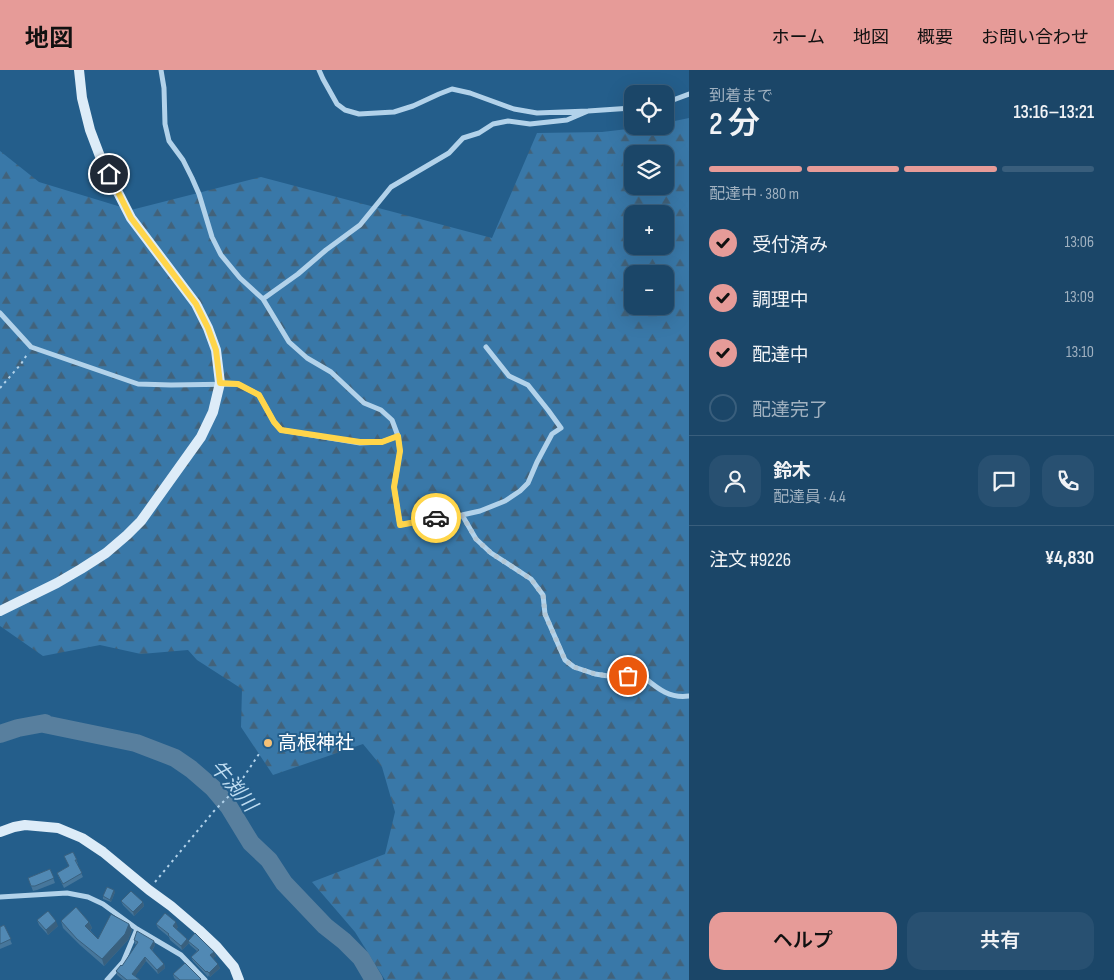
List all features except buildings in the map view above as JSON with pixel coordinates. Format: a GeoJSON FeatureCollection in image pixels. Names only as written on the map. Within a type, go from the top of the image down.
{"type":"FeatureCollection","features":[{"type":"Feature","properties":{"kind":"street"},"geometry":{"type":"LineString","coordinates":[[0,611],[81,570],[106,553],[127,535],[141,520],[201,437],[212,412],[220,383],[216,350],[196,304],[131,218],[101,159],[90,130],[82,98],[79,70]]}},
{"type":"Feature","properties":{"kind":"street"},"geometry":{"type":"LineString","coordinates":[[161,70],[164,88],[165,124],[169,141],[183,160],[192,178],[212,237],[221,255],[240,278],[263,299],[289,342],[307,358],[332,372],[364,403],[381,410],[392,420],[398,436],[400,451],[394,487],[400,525],[480,511],[506,501],[520,492],[528,483],[552,434],[561,428],[528,385],[509,376],[486,347]]}},
{"type":"Feature","properties":{"kind":"street"},"geometry":{"type":"LineString","coordinates":[[319,70],[337,104],[344,110],[359,114],[394,112],[452,89],[470,93],[514,110],[537,113],[624,109]]}},
{"type":"Feature","properties":{"kind":"street"},"geometry":{"type":"LineString","coordinates":[[674,100],[689,94]]}},
{"type":"Feature","properties":{"kind":"street"},"geometry":{"type":"LineString","coordinates":[[263,299],[360,225],[391,187],[449,153],[463,138],[479,134],[493,124],[508,121],[530,124],[567,120],[588,111]]}},
{"type":"Feature","properties":{"kind":"street"},"geometry":{"type":"LineString","coordinates":[[0,313],[31,347],[138,384],[238,384],[259,395],[274,422],[281,430],[360,442],[382,442],[398,436]]}},
{"type":"Feature","properties":{"kind":"street"},"geometry":{"type":"LineString","coordinates":[[462,515],[476,539],[491,553],[531,579],[543,595],[545,614],[565,660],[574,667],[595,674],[615,677],[641,675],[663,692],[679,698],[689,696]]}},
{"type":"Feature","properties":{"kind":"street"},"geometry":{"type":"LineString","coordinates":[[0,832],[14,827],[25,826],[58,828],[82,838],[172,906],[217,947],[234,967],[239,980]]}},
{"type":"Feature","properties":{"kind":"street"},"geometry":{"type":"LineString","coordinates":[[0,897],[67,893],[88,897],[103,904],[137,929],[181,955],[205,980]]}},
{"type":"Feature","properties":{"kind":"street"},"geometry":{"type":"LineString","coordinates":[[107,980],[123,962],[137,929]]}},
{"type":"Feature","properties":{"kind":"path"},"geometry":{"type":"LineString","coordinates":[[0,388],[21,364],[31,347]]}},
{"type":"Feature","properties":{"kind":"path"},"geometry":{"type":"LineString","coordinates":[[149,890],[214,811],[235,790],[259,754]]}},
{"type":"Feature","properties":{"kind":"green space"},"geometry":{"type":"Polygon","coordinates":[[[689,118],[689,980],[385,980],[355,932],[312,882],[385,854],[395,812],[382,767],[363,744],[273,775],[241,727],[242,689],[197,660],[188,650],[141,654],[100,645],[43,656],[0,626],[0,151],[39,182],[131,210],[261,177],[492,238],[537,133],[602,132],[624,129],[624,135],[674,135],[674,121],[689,118]]]}},
{"type":"Feature","properties":{"kind":"waterway","name":"牛渕川"},"geometry":{"type":"LineString","coordinates":[[0,734],[18,728],[45,723],[136,743],[175,758],[213,788],[229,807],[251,843],[269,860],[284,883],[325,926],[361,958],[374,980]]}},
{"type":"Feature","properties":{"kind":"way so far"},"geometry":{"type":"LineString","coordinates":[[436,518],[462,515],[476,539],[491,553],[531,579],[543,595],[545,614],[565,660],[574,667],[595,674],[615,677],[628,676]]}},
{"type":"Feature","properties":{"kind":"place","name":"高根神社"},"geometry":{"type":"Point","coordinates":[268,743]}},
{"type":"Feature","properties":{"kind":"route"},"geometry":{"type":"LineString","coordinates":[[109,174],[131,218],[196,304],[216,350],[220,383],[238,384],[259,395],[274,422],[281,430],[360,442],[382,442],[398,436],[400,451],[394,487],[400,525],[436,518]]}}]}
